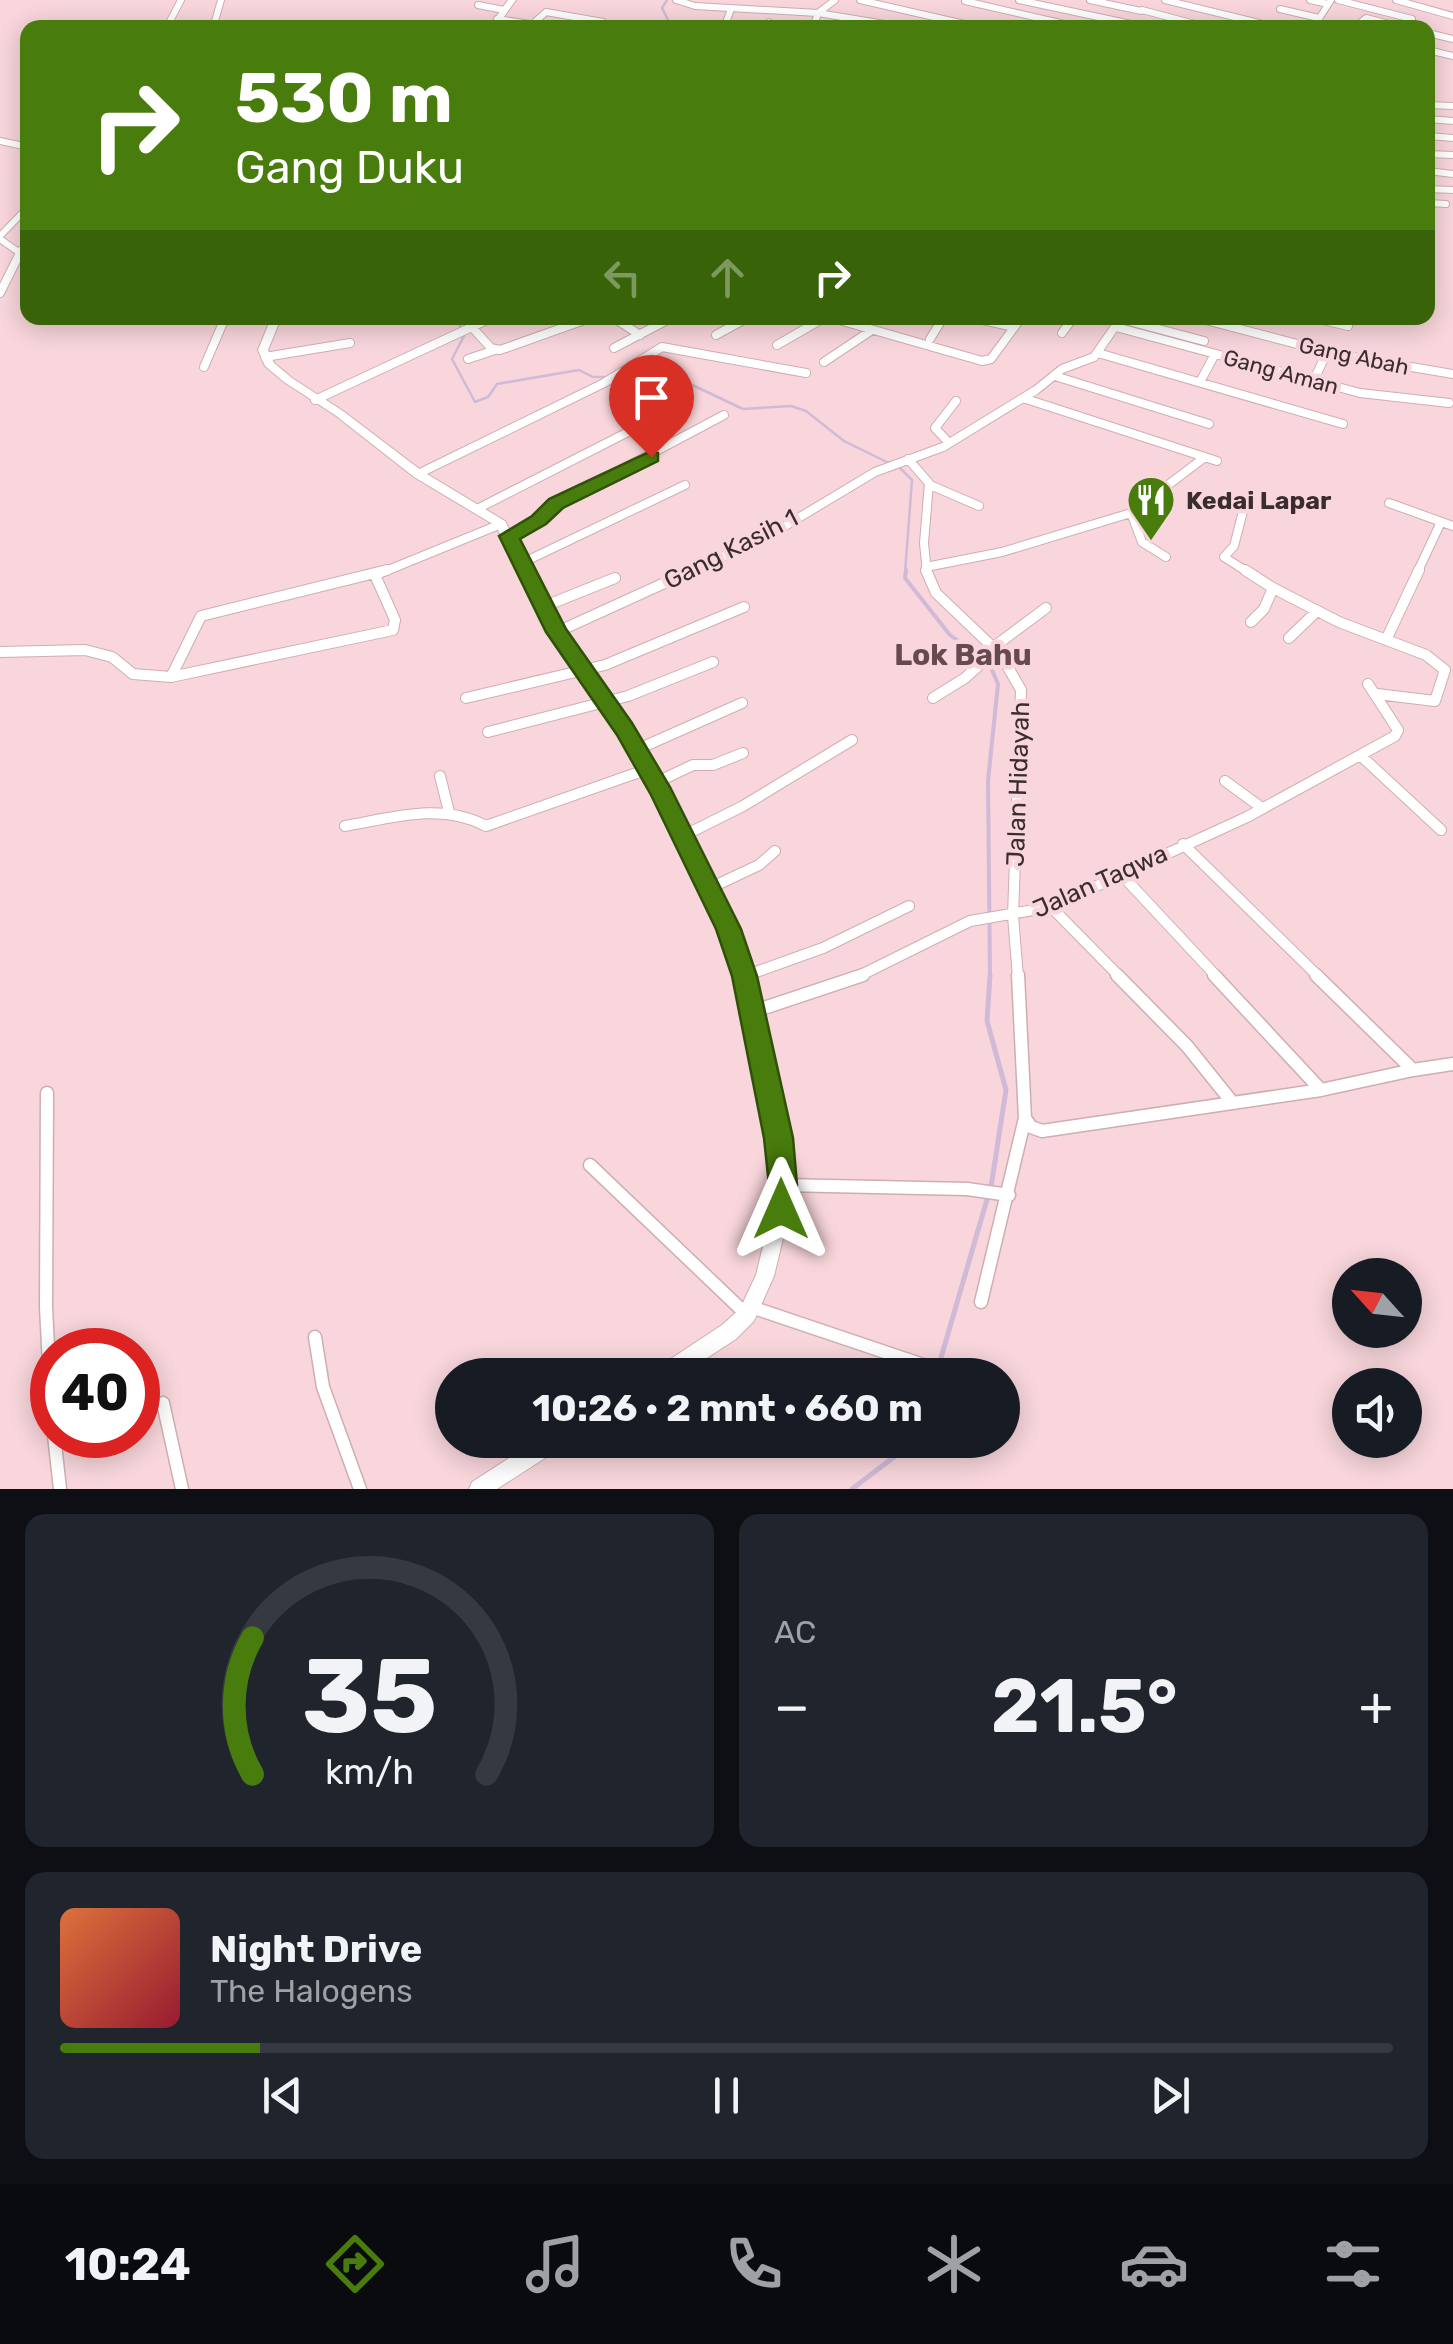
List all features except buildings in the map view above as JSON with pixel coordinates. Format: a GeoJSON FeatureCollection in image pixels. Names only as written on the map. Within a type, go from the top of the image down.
{"type":"FeatureCollection","features":[{"type":"Feature","properties":{"kind":"street"},"geometry":{"type":"LineString","coordinates":[[496,20],[512,0]]}},
{"type":"Feature","properties":{"kind":"street"},"geometry":{"type":"LineString","coordinates":[[676,0],[689,6],[870,20]]}},
{"type":"Feature","properties":{"kind":"street"},"geometry":{"type":"LineString","coordinates":[[820,0],[833,1]]}},
{"type":"Feature","properties":{"kind":"street"},"geometry":{"type":"LineString","coordinates":[[860,0],[949,20]]}},
{"type":"Feature","properties":{"kind":"street"},"geometry":{"type":"LineString","coordinates":[[1019,0],[1104,20]]}},
{"type":"Feature","properties":{"kind":"street"},"geometry":{"type":"LineString","coordinates":[[1090,0],[1178,20]]}},
{"type":"Feature","properties":{"kind":"street"},"geometry":{"type":"LineString","coordinates":[[1134,20],[1150,0]]}},
{"type":"Feature","properties":{"kind":"street"},"geometry":{"type":"LineString","coordinates":[[1165,0],[1247,20]]}},
{"type":"Feature","properties":{"kind":"street"},"geometry":{"type":"LineString","coordinates":[[1310,0],[1332,1],[1412,19]]}},
{"type":"Feature","properties":{"kind":"street"},"geometry":{"type":"LineString","coordinates":[[1398,0],[1453,16]]}},
{"type":"Feature","properties":{"kind":"street"},"geometry":{"type":"LineString","coordinates":[[816,20],[833,1]]}},
{"type":"Feature","properties":{"kind":"street"},"geometry":{"type":"LineString","coordinates":[[945,19],[966,1],[1048,20]]}},
{"type":"Feature","properties":{"kind":"street"},"geometry":{"type":"LineString","coordinates":[[1280,9],[1319,18],[1332,1]]}},
{"type":"Feature","properties":{"kind":"street"},"geometry":{"type":"LineString","coordinates":[[478,5],[504,10]]}},
{"type":"Feature","properties":{"kind":"street"},"geometry":{"type":"LineString","coordinates":[[682,17],[689,6]]}},
{"type":"Feature","properties":{"kind":"street"},"geometry":{"type":"LineString","coordinates":[[727,20],[731,8]]}},
{"type":"Feature","properties":{"kind":"street"},"geometry":{"type":"LineString","coordinates":[[536,20],[546,12],[592,20]]}},
{"type":"Feature","properties":{"kind":"street"},"geometry":{"type":"LineString","coordinates":[[1435,203],[1446,204]]}},
{"type":"Feature","properties":{"kind":"street"},"geometry":{"type":"LineString","coordinates":[[0,293],[20,249],[0,238],[20,216]]}},
{"type":"Feature","properties":{"kind":"street"},"geometry":{"type":"LineString","coordinates":[[0,271],[17,259]]}},
{"type":"Feature","properties":{"kind":"street"},"geometry":{"type":"LineString","coordinates":[[204,366],[222,325]]}},
{"type":"Feature","properties":{"kind":"street"},"geometry":{"type":"LineString","coordinates":[[273,325],[265,341],[265,356],[274,370],[340,413],[418,474],[478,508],[505,530],[557,632],[652,776],[729,929],[752,1012],[778,1138],[783,1185],[774,1242],[748,1311],[729,1332],[694,1358]]}},
{"type":"Feature","properties":{"kind":"street"},"geometry":{"type":"LineString","coordinates":[[315,400],[471,325]]}},
{"type":"Feature","properties":{"kind":"street"},"geometry":{"type":"LineString","coordinates":[[468,359],[569,325]]}},
{"type":"Feature","properties":{"kind":"street"},"geometry":{"type":"LineString","coordinates":[[625,325],[640,334]]}},
{"type":"Feature","properties":{"kind":"street"},"geometry":{"type":"LineString","coordinates":[[614,348],[657,325]]}},
{"type":"Feature","properties":{"kind":"street"},"geometry":{"type":"LineString","coordinates":[[716,335],[734,325]]}},
{"type":"Feature","properties":{"kind":"street"},"geometry":{"type":"LineString","coordinates":[[777,344],[811,325]]}},
{"type":"Feature","properties":{"kind":"street"},"geometry":{"type":"LineString","coordinates":[[856,325],[982,361],[991,358],[1014,326],[1009,325]]}},
{"type":"Feature","properties":{"kind":"street"},"geometry":{"type":"LineString","coordinates":[[824,362],[871,325]]}},
{"type":"Feature","properties":{"kind":"street"},"geometry":{"type":"LineString","coordinates":[[930,339],[938,325]]}},
{"type":"Feature","properties":{"kind":"street"},"geometry":{"type":"LineString","coordinates":[[1062,333],[1068,325]]}},
{"type":"Feature","properties":{"kind":"street"},"geometry":{"type":"LineString","coordinates":[[1116,325],[1098,353],[1343,424]]}},
{"type":"Feature","properties":{"kind":"street","name":"Gang Aman"},"geometry":{"type":"LineString","coordinates":[[1131,325],[1215,354],[1360,393],[1449,403]]}},
{"type":"Feature","properties":{"kind":"street"},"geometry":{"type":"LineString","coordinates":[[1136,325],[1204,341]]}},
{"type":"Feature","properties":{"kind":"street","name":"Gang Abah"},"geometry":{"type":"LineString","coordinates":[[1225,325],[1327,352],[1453,374]]}},
{"type":"Feature","properties":{"kind":"street"},"geometry":{"type":"LineString","coordinates":[[1344,325],[1348,326]]}},
{"type":"Feature","properties":{"kind":"street"},"geometry":{"type":"LineString","coordinates":[[468,326],[494,350]]}},
{"type":"Feature","properties":{"kind":"street"},"geometry":{"type":"LineString","coordinates":[[265,356],[350,343]]}},
{"type":"Feature","properties":{"kind":"street"},"geometry":{"type":"LineString","coordinates":[[418,474],[610,380],[668,346],[806,373]]}},
{"type":"Feature","properties":{"kind":"street"},"geometry":{"type":"LineString","coordinates":[[1314,380],[1327,352]]}},
{"type":"Feature","properties":{"kind":"street","name":"Gang Kasih 1"},"geometry":{"type":"LineString","coordinates":[[557,632],[770,534],[875,472],[949,443],[1098,353]]}},
{"type":"Feature","properties":{"kind":"street"},"geometry":{"type":"LineString","coordinates":[[1200,382],[1215,354]]}},
{"type":"Feature","properties":{"kind":"street"},"geometry":{"type":"LineString","coordinates":[[1055,376],[1210,424]]}},
{"type":"Feature","properties":{"kind":"street"},"geometry":{"type":"LineString","coordinates":[[1023,398],[1217,461]]}},
{"type":"Feature","properties":{"kind":"street"},"geometry":{"type":"LineString","coordinates":[[949,443],[935,428],[956,401]]}},
{"type":"Feature","properties":{"kind":"street"},"geometry":{"type":"LineString","coordinates":[[171,677],[201,616],[375,575],[539,520],[556,504],[724,416]]}},
{"type":"Feature","properties":{"kind":"street"},"geometry":{"type":"LineString","coordinates":[[478,508],[632,430]]}},
{"type":"Feature","properties":{"kind":"street"},"geometry":{"type":"LineString","coordinates":[[905,460],[921,469],[930,485],[926,568],[1002,552],[1131,514],[1206,457]]}},
{"type":"Feature","properties":{"kind":"street"},"geometry":{"type":"LineString","coordinates":[[522,563],[686,485]]}},
{"type":"Feature","properties":{"kind":"street"},"geometry":{"type":"LineString","coordinates":[[930,485],[979,506]]}},
{"type":"Feature","properties":{"kind":"street"},"geometry":{"type":"LineString","coordinates":[[1247,496],[1234,546],[1224,557],[1317,611],[1439,664],[1446,678],[1435,701],[1377,694],[1368,684]]}},
{"type":"Feature","properties":{"kind":"street"},"geometry":{"type":"LineString","coordinates":[[1389,503],[1453,526]]}},
{"type":"Feature","properties":{"kind":"street"},"geometry":{"type":"LineString","coordinates":[[1131,514],[1142,542],[1166,557]]}},
{"type":"Feature","properties":{"kind":"street"},"geometry":{"type":"LineString","coordinates":[[1386,640],[1440,522]]}},
{"type":"Feature","properties":{"kind":"street","name":"Jalan Hidayah"},"geometry":{"type":"LineString","coordinates":[[926,568],[928,579],[943,602],[991,652],[1010,661],[1022,690],[1007,916],[1026,1066],[1025,1118],[981,1302]]}},
{"type":"Feature","properties":{"kind":"street"},"geometry":{"type":"LineString","coordinates":[[0,652],[20,649],[102,654],[134,674],[171,677],[393,630],[395,620],[375,575]]}},
{"type":"Feature","properties":{"kind":"street"},"geometry":{"type":"LineString","coordinates":[[545,606],[615,578]]}},
{"type":"Feature","properties":{"kind":"street"},"geometry":{"type":"LineString","coordinates":[[1252,622],[1264,609],[1273,588]]}},
{"type":"Feature","properties":{"kind":"street"},"geometry":{"type":"LineString","coordinates":[[466,698],[585,671],[744,606]]}},
{"type":"Feature","properties":{"kind":"street"},"geometry":{"type":"LineString","coordinates":[[933,698],[965,678],[1046,608]]}},
{"type":"Feature","properties":{"kind":"street"},"geometry":{"type":"LineString","coordinates":[[1289,638],[1317,611]]}},
{"type":"Feature","properties":{"kind":"street"},"geometry":{"type":"LineString","coordinates":[[488,732],[606,702],[713,662]]}},
{"type":"Feature","properties":{"kind":"street","name":"Jalan Taqwa"},"geometry":{"type":"LineString","coordinates":[[752,1012],[861,976],[980,919],[1051,906],[1262,808],[1383,743],[1398,730],[1377,694]]}},
{"type":"Feature","properties":{"kind":"street"},"geometry":{"type":"LineString","coordinates":[[636,750],[742,704]]}},
{"type":"Feature","properties":{"kind":"street"},"geometry":{"type":"LineString","coordinates":[[683,836],[743,806],[852,740]]}},
{"type":"Feature","properties":{"kind":"street"},"geometry":{"type":"LineString","coordinates":[[345,826],[449,812],[474,816],[486,826],[694,764],[713,765],[743,753]]}},
{"type":"Feature","properties":{"kind":"street"},"geometry":{"type":"LineString","coordinates":[[1360,755],[1441,830]]}},
{"type":"Feature","properties":{"kind":"street"},"geometry":{"type":"LineString","coordinates":[[440,776],[449,812]]}},
{"type":"Feature","properties":{"kind":"street"},"geometry":{"type":"LineString","coordinates":[[1224,781],[1262,808]]}},
{"type":"Feature","properties":{"kind":"street"},"geometry":{"type":"LineString","coordinates":[[1183,844],[1414,1070]]}},
{"type":"Feature","properties":{"kind":"street"},"geometry":{"type":"LineString","coordinates":[[708,889],[759,864],[775,851]]}},
{"type":"Feature","properties":{"kind":"street"},"geometry":{"type":"LineString","coordinates":[[1120,873],[1321,1090]]}},
{"type":"Feature","properties":{"kind":"street"},"geometry":{"type":"LineString","coordinates":[[744,976],[823,948],[909,906]]}},
{"type":"Feature","properties":{"kind":"street"},"geometry":{"type":"LineString","coordinates":[[1051,906],[1176,1034],[1232,1102]]}},
{"type":"Feature","properties":{"kind":"street"},"geometry":{"type":"LineString","coordinates":[[1025,1118],[1042,1131],[1068,1130],[1321,1090],[1453,1064]]}},
{"type":"Feature","properties":{"kind":"street"},"geometry":{"type":"LineString","coordinates":[[47,1094],[47,1328]]}},
{"type":"Feature","properties":{"kind":"street"},"geometry":{"type":"LineString","coordinates":[[590,1165],[748,1311],[905,1358]]}},
{"type":"Feature","properties":{"kind":"street"},"geometry":{"type":"LineString","coordinates":[[783,1185],[967,1189],[1004,1194]]}},
{"type":"Feature","properties":{"kind":"street"},"geometry":{"type":"LineString","coordinates":[[315,1337],[323,1387],[360,1489]]}},
{"type":"Feature","properties":{"kind":"street"},"geometry":{"type":"LineString","coordinates":[[163,1403],[182,1489]]}},
{"type":"Feature","properties":{"kind":"street"},"geometry":{"type":"LineString","coordinates":[[57,1458],[60,1489]]}},
{"type":"Feature","properties":{"kind":"street"},"geometry":{"type":"LineString","coordinates":[[479,1489],[527,1458]]}},
{"type":"Feature","properties":{"kind":"waterway"},"geometry":{"type":"LineString","coordinates":[[667,0],[662,8],[668,20]]}},
{"type":"Feature","properties":{"kind":"waterway"},"geometry":{"type":"LineString","coordinates":[[459,325],[464,336],[452,359],[475,402],[488,397],[497,384],[579,370],[593,377],[608,377]]}},
{"type":"Feature","properties":{"kind":"waterway"},"geometry":{"type":"LineString","coordinates":[[617,378],[669,374],[743,409],[791,406],[806,411],[844,441],[901,469],[912,480],[905,573]]}},
{"type":"Feature","properties":{"kind":"waterway"},"geometry":{"type":"LineString","coordinates":[[906,570],[905,578],[950,635],[989,663],[998,684],[988,781],[990,975]]}},
{"type":"Feature","properties":{"kind":"waterway"},"geometry":{"type":"LineString","coordinates":[[990,975],[987,1021],[1006,1090],[991,1187]]}},
{"type":"Feature","properties":{"kind":"waterway"},"geometry":{"type":"LineString","coordinates":[[941,1358],[988,1196]]}},
{"type":"Feature","properties":{"kind":"waterway"},"geometry":{"type":"LineString","coordinates":[[852,1489],[893,1458]]}},
{"type":"Feature","properties":{"kind":"place","name":"Kedai Lapar"},"geometry":{"type":"Point","coordinates":[1151,542]}},
{"type":"Feature","properties":{"kind":"district","name":"Lok Bahu"},"geometry":{"type":"Point","coordinates":[963,655]}},
{"type":"Feature","properties":{"kind":"route"},"geometry":{"type":"LineString","coordinates":[[651,457],[550,507],[539,520],[509,536],[557,632],[624,729],[662,793],[729,929],[744,976],[778,1138],[783,1185],[781,1209]]}}]}
